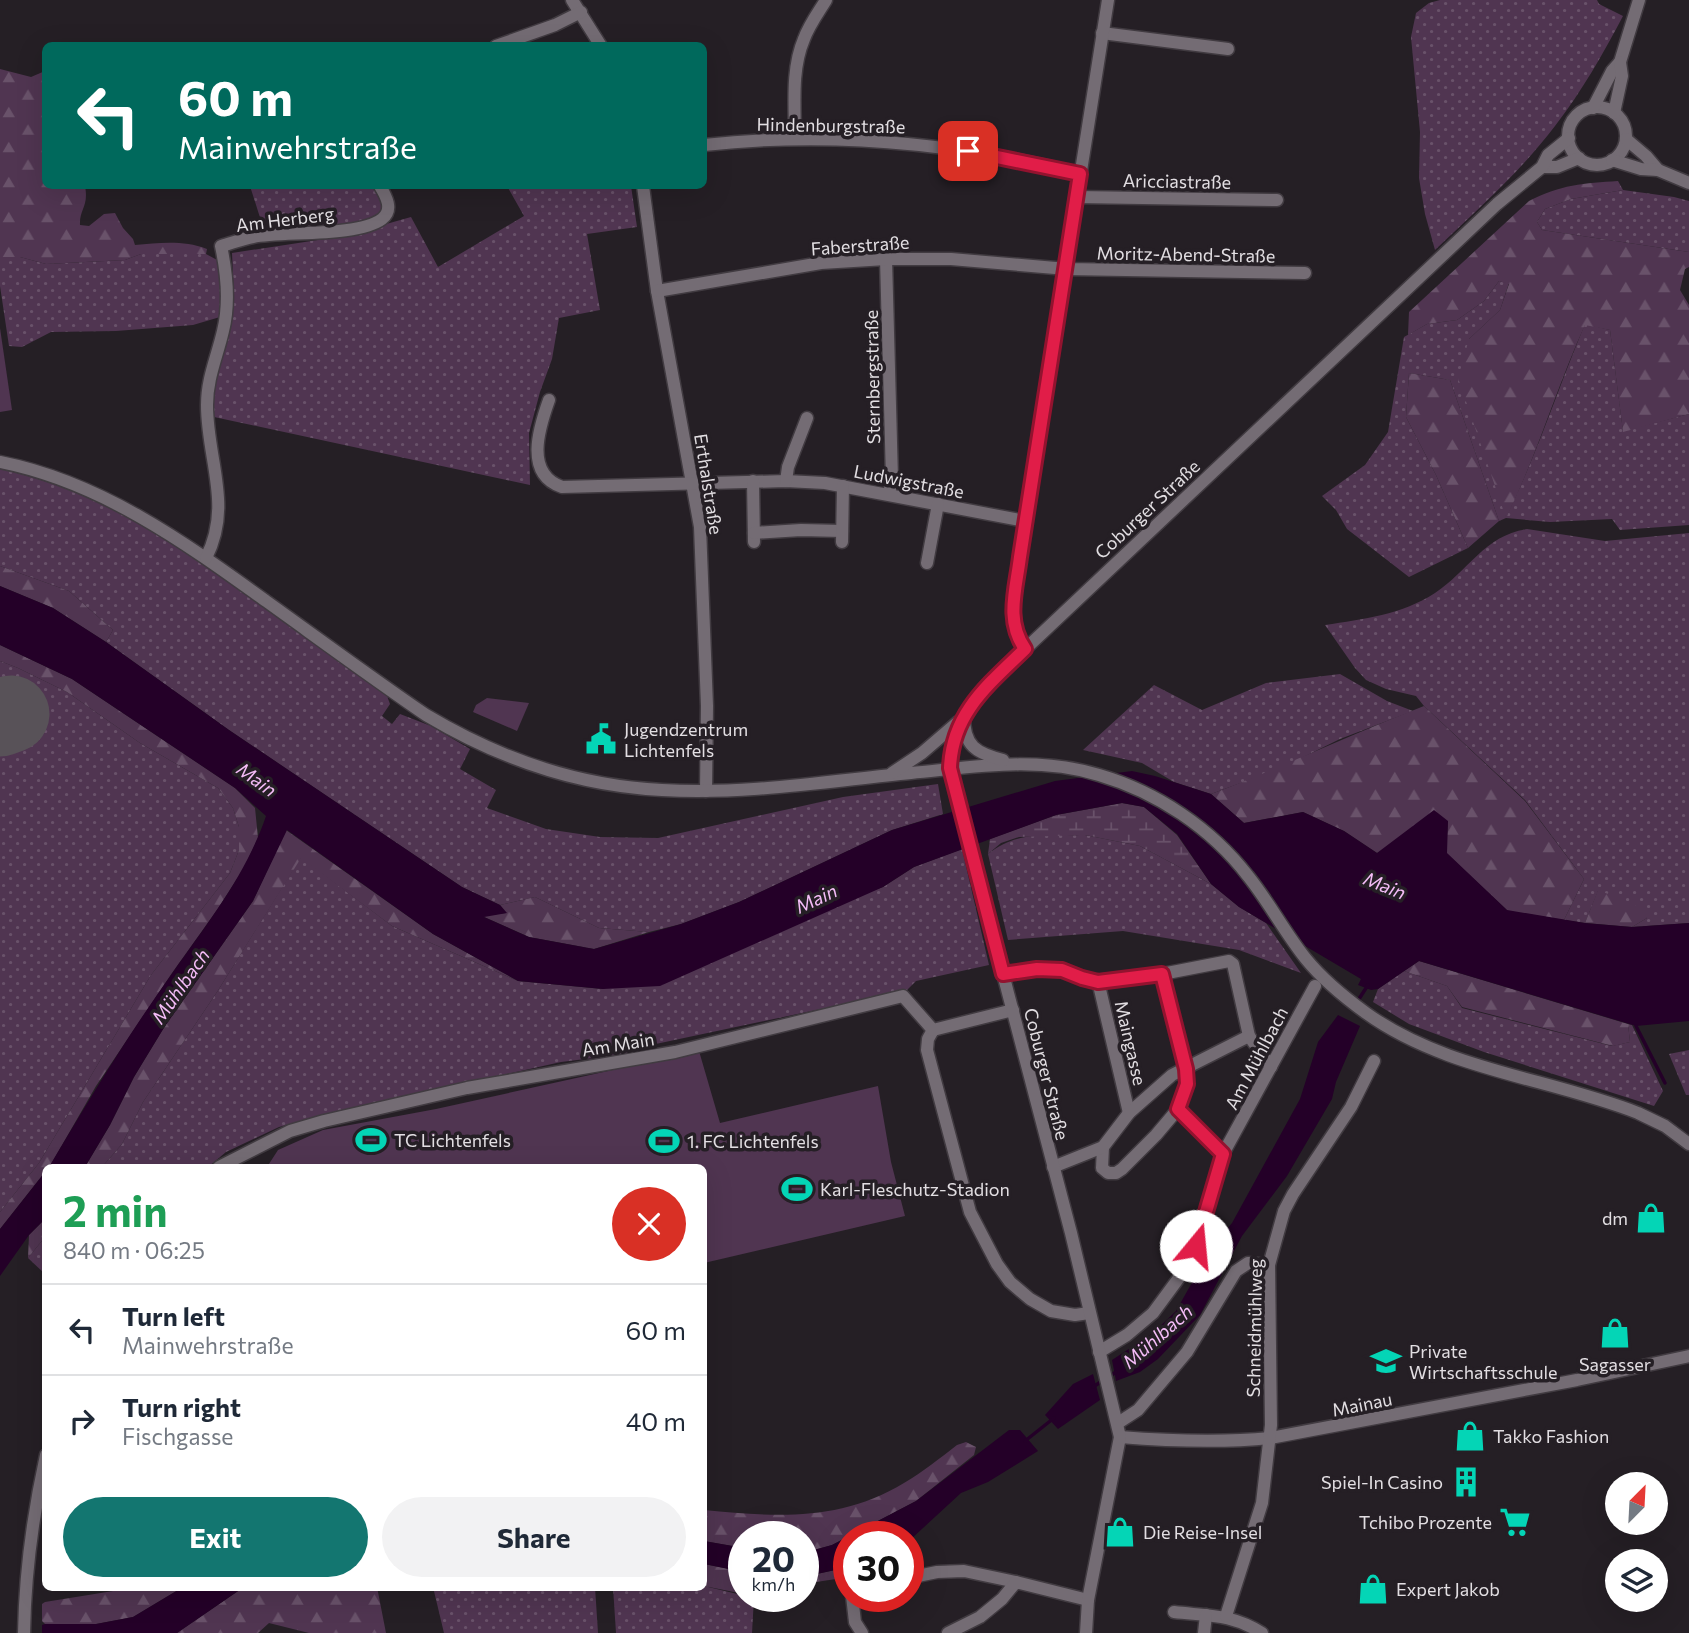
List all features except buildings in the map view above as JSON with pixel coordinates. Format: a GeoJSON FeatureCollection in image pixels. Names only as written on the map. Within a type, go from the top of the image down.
{"type":"FeatureCollection","features":[{"type":"Feature","properties":{"kind":"street"},"geometry":{"type":"LineString","coordinates":[[572,0],[599,42]]}},
{"type":"Feature","properties":{"kind":"street"},"geometry":{"type":"LineString","coordinates":[[795,138],[796,67],[799,53],[809,28],[826,0]]}},
{"type":"Feature","properties":{"kind":"street"},"geometry":{"type":"LineString","coordinates":[[1025,649],[1016,636],[1013,618],[1024,521],[1067,269],[1108,0]]}},
{"type":"Feature","properties":{"kind":"street"},"geometry":{"type":"LineString","coordinates":[[1593,108],[1612,71],[1620,62],[1639,0]]}},
{"type":"Feature","properties":{"kind":"street"},"geometry":{"type":"LineString","coordinates":[[507,42],[555,25],[581,12]]}},
{"type":"Feature","properties":{"kind":"street"},"geometry":{"type":"LineString","coordinates":[[1102,33],[1228,49]]}},
{"type":"Feature","properties":{"kind":"street"},"geometry":{"type":"LineString","coordinates":[[1614,113],[1622,76],[1620,62]]}},
{"type":"Feature","properties":{"kind":"street"},"geometry":{"type":"LineString","coordinates":[[1593,108],[1604,108],[1614,113],[1624,126],[1626,139],[1621,152],[1612,160],[1598,164],[1579,158],[1571,148],[1569,135],[1571,125],[1579,113],[1593,108]]}},
{"type":"Feature","properties":{"kind":"street","name":"Coburger Straße"},"geometry":{"type":"LineString","coordinates":[[1086,1633],[1088,1600],[1120,1437],[1118,1423],[955,791],[950,768],[953,741],[964,717],[985,687],[1497,204],[1542,167],[1548,155],[1569,135]]}},
{"type":"Feature","properties":{"kind":"street","name":"Hindenburgstraße"},"geometry":{"type":"LineString","coordinates":[[707,145],[795,138],[943,147],[992,154],[1080,174]]}},
{"type":"Feature","properties":{"kind":"street"},"geometry":{"type":"LineString","coordinates":[[1626,139],[1658,170]]}},
{"type":"Feature","properties":{"kind":"street"},"geometry":{"type":"LineString","coordinates":[[1542,167],[1556,167],[1579,158]]}},
{"type":"Feature","properties":{"kind":"street"},"geometry":{"type":"LineString","coordinates":[[1612,160],[1641,169],[1658,170],[1689,183]]}},
{"type":"Feature","properties":{"kind":"street","name":"Am Herberg"},"geometry":{"type":"LineString","coordinates":[[206,558],[215,536],[220,507],[208,433],[207,399],[209,376],[226,317],[227,274],[221,246],[254,237],[333,232],[382,220],[388,212],[388,202],[382,189]]}},
{"type":"Feature","properties":{"kind":"street","name":"Erthalstraße"},"geometry":{"type":"LineString","coordinates":[[643,189],[657,291],[700,527],[705,630],[706,791]]}},
{"type":"Feature","properties":{"kind":"street","name":"Aricciastraße"},"geometry":{"type":"LineString","coordinates":[[1077,198],[1277,200]]}},
{"type":"Feature","properties":{"kind":"street","name":"Faberstraße"},"geometry":{"type":"LineString","coordinates":[[657,291],[821,263],[886,259],[951,259],[1067,269]]}},
{"type":"Feature","properties":{"kind":"street","name":"Sternbergstraße"},"geometry":{"type":"LineString","coordinates":[[886,259],[892,479],[889,494]]}},
{"type":"Feature","properties":{"kind":"street","name":"Moritz-Abend-Straße"},"geometry":{"type":"LineString","coordinates":[[1067,269],[1304,273]]}},
{"type":"Feature","properties":{"kind":"street","name":"Ludwigstraße"},"geometry":{"type":"LineString","coordinates":[[549,400],[542,420],[538,446],[539,467],[549,482],[562,486],[786,481],[843,486],[1024,521]]}},
{"type":"Feature","properties":{"kind":"street"},"geometry":{"type":"LineString","coordinates":[[786,481],[788,467],[807,418]]}},
{"type":"Feature","properties":{"kind":"street"},"geometry":{"type":"LineString","coordinates":[[0,462],[39,472],[91,492],[160,528],[426,715],[461,736],[568,776],[663,790],[706,791],[1032,763],[1081,770],[1113,779],[1160,801],[1200,828],[1246,873],[1313,968],[1358,1007],[1393,1030],[1450,1055],[1626,1108],[1665,1126],[1689,1144]]}},
{"type":"Feature","properties":{"kind":"street"},"geometry":{"type":"LineString","coordinates":[[753,481],[754,537],[801,530],[842,537],[843,486]]}},
{"type":"Feature","properties":{"kind":"street"},"geometry":{"type":"LineString","coordinates":[[927,563],[938,504]]}},
{"type":"Feature","properties":{"kind":"street"},"geometry":{"type":"LineString","coordinates":[[889,775],[922,753],[964,717]]}},
{"type":"Feature","properties":{"kind":"street"},"geometry":{"type":"LineString","coordinates":[[964,717],[964,730],[972,746],[985,754],[1013,763]]}},
{"type":"Feature","properties":{"kind":"street"},"geometry":{"type":"LineString","coordinates":[[1003,974],[1037,969],[1062,970],[1098,982],[1162,974],[1228,961],[1233,964],[1249,1036],[1271,1068]]}},
{"type":"Feature","properties":{"kind":"street"},"geometry":{"type":"LineString","coordinates":[[1103,1147],[1102,1168],[1108,1174],[1116,1174],[1178,1109],[1187,1084],[1186,1069],[1162,974]]}},
{"type":"Feature","properties":{"kind":"street","name":"Maingasse"},"geometry":{"type":"LineString","coordinates":[[1098,982],[1129,1113]]}},
{"type":"Feature","properties":{"kind":"street","name":"Am Mühlbach"},"geometry":{"type":"LineString","coordinates":[[1100,1356],[1153,1313],[1184,1271],[1196,1246],[1223,1154],[1315,986]]}},
{"type":"Feature","properties":{"kind":"street","name":"Am Main"},"geometry":{"type":"LineString","coordinates":[[225,1164],[279,1136],[324,1121],[467,1088],[675,1052],[904,996],[933,1030]]}},
{"type":"Feature","properties":{"kind":"street"},"geometry":{"type":"LineString","coordinates":[[1013,1010],[933,1030],[928,1038],[927,1050],[970,1212],[997,1264],[1010,1282],[1030,1299],[1051,1311],[1076,1315],[1089,1312]]}},
{"type":"Feature","properties":{"kind":"street"},"geometry":{"type":"LineString","coordinates":[[1053,1167],[1103,1147],[1129,1113],[1172,1075],[1249,1036]]}},
{"type":"Feature","properties":{"kind":"street","name":"Schneidmühlweg"},"geometry":{"type":"LineString","coordinates":[[1226,1616],[1262,1503],[1270,1438],[1269,1265],[1284,1211],[1351,1107],[1374,1061]]}},
{"type":"Feature","properties":{"kind":"street"},"geometry":{"type":"LineString","coordinates":[[1178,1109],[1223,1154]]}},
{"type":"Feature","properties":{"kind":"street"},"geometry":{"type":"LineString","coordinates":[[1118,1423],[1138,1409],[1187,1352],[1236,1271],[1248,1264],[1269,1265]]}},
{"type":"Feature","properties":{"kind":"street","name":"Mainau"},"geometry":{"type":"LineString","coordinates":[[1120,1437],[1202,1442],[1270,1438],[1689,1356]]}},
{"type":"Feature","properties":{"kind":"street"},"geometry":{"type":"LineString","coordinates":[[24,1633],[30,1546],[42,1472]]}},
{"type":"Feature","properties":{"kind":"street"},"geometry":{"type":"LineString","coordinates":[[924,1575],[964,1571],[1088,1600]]}},
{"type":"Feature","properties":{"kind":"street"},"geometry":{"type":"LineString","coordinates":[[948,1633],[980,1617],[1002,1599],[1016,1582]]}},
{"type":"Feature","properties":{"kind":"street"},"geometry":{"type":"LineString","coordinates":[[854,1612],[855,1622],[862,1633]]}},
{"type":"Feature","properties":{"kind":"street"},"geometry":{"type":"LineString","coordinates":[[1174,1612],[1226,1616],[1262,1633]]}},
{"type":"Feature","properties":{"kind":"street"},"geometry":{"type":"LineString","coordinates":[[1204,1633],[1206,1615]]}},
{"type":"Feature","properties":{"kind":"green space"},"geometry":{"type":"Polygon","coordinates":[[[1440,0],[1597,0],[1599,4],[1623,16],[1583,86],[1542,143],[1498,190],[1435,250],[1419,178],[1420,132],[1411,37],[1416,13],[1429,3],[1440,0]]]}},
{"type":"Feature","properties":{"kind":"green space"},"geometry":{"type":"Polygon","coordinates":[[[0,69],[31,77],[42,72],[42,189],[85,189],[86,199],[80,225],[89,226],[104,214],[115,213],[135,245],[189,244],[207,249],[206,254],[141,254],[125,260],[46,264],[20,257],[0,257],[0,69]]]}},
{"type":"Feature","properties":{"kind":"green space"},"geometry":{"type":"Polygon","coordinates":[[[1618,181],[1623,190],[1571,199],[1545,209],[1537,222],[1542,230],[1689,252],[1689,267],[1685,269],[1680,290],[1689,305],[1689,414],[1623,432],[1610,330],[1585,325],[1506,518],[1458,378],[1469,339],[1500,310],[1509,284],[1499,281],[1484,301],[1457,320],[1427,324],[1408,335],[1409,312],[1529,201],[1551,191],[1572,186],[1618,181]]]}},
{"type":"Feature","properties":{"kind":"green space"},"geometry":{"type":"Polygon","coordinates":[[[251,189],[374,189],[383,201],[382,211],[358,223],[266,231],[251,189]]]}},
{"type":"Feature","properties":{"kind":"green space"},"geometry":{"type":"Polygon","coordinates":[[[509,189],[631,189],[637,227],[587,234],[600,310],[559,318],[552,359],[529,433],[530,485],[214,417],[213,383],[231,327],[234,296],[232,253],[344,236],[411,217],[438,267],[524,216],[509,189]]]}},
{"type":"Feature","properties":{"kind":"green space"},"geometry":{"type":"Polygon","coordinates":[[[1623,190],[1689,201],[1689,252],[1542,230],[1537,222],[1545,209],[1571,199],[1623,190]]]}},
{"type":"Feature","properties":{"kind":"green space"},"geometry":{"type":"Polygon","coordinates":[[[141,254],[206,254],[219,261],[223,297],[220,317],[193,325],[116,331],[51,332],[22,347],[9,346],[0,286],[0,257],[20,257],[46,264],[125,260],[141,254]]]}},
{"type":"Feature","properties":{"kind":"green space"},"geometry":{"type":"Polygon","coordinates":[[[1499,281],[1509,283],[1500,310],[1469,339],[1506,517],[1538,446],[1585,324],[1610,330],[1623,431],[1689,414],[1689,525],[1620,530],[1612,519],[1550,522],[1506,518],[1499,521],[1450,380],[1409,373],[1406,417],[1436,475],[1468,548],[1409,577],[1347,529],[1336,510],[1322,496],[1365,465],[1388,432],[1404,337],[1427,324],[1457,320],[1484,301],[1499,281]]]}},
{"type":"Feature","properties":{"kind":"green space"},"geometry":{"type":"Polygon","coordinates":[[[0,328],[12,410],[0,412],[0,328]]]}},
{"type":"Feature","properties":{"kind":"green space"},"geometry":{"type":"Polygon","coordinates":[[[1409,373],[1450,380],[1499,521],[1468,548],[1436,475],[1406,417],[1409,373]]]}},
{"type":"Feature","properties":{"kind":"green space"},"geometry":{"type":"Polygon","coordinates":[[[0,469],[54,484],[105,506],[204,562],[387,696],[390,704],[382,716],[392,724],[400,714],[431,726],[470,749],[460,769],[496,790],[487,808],[546,829],[600,837],[658,838],[843,797],[938,784],[943,814],[892,830],[739,902],[681,924],[649,932],[599,928],[535,897],[500,905],[462,887],[229,730],[106,642],[113,630],[69,591],[0,566],[0,469]]]}},
{"type":"Feature","properties":{"kind":"green space"},"geometry":{"type":"Polygon","coordinates":[[[1527,529],[1605,541],[1689,533],[1689,923],[1632,927],[1647,918],[1598,891],[1585,923],[1564,920],[1584,879],[1525,800],[1416,696],[1386,689],[1366,680],[1325,625],[1382,615],[1422,600],[1447,584],[1488,546],[1500,538],[1527,529]]]}},
{"type":"Feature","properties":{"kind":"green space"},"geometry":{"type":"Polygon","coordinates":[[[0,566],[69,591],[113,630],[106,642],[53,608],[0,586],[0,566]]]}},
{"type":"Feature","properties":{"kind":"green space"},"geometry":{"type":"Polygon","coordinates":[[[0,645],[72,679],[235,788],[255,808],[258,838],[244,868],[96,1086],[51,1164],[42,1164],[42,1176],[0,1229],[0,1212],[39,1163],[151,975],[230,873],[239,850],[239,827],[233,808],[218,788],[140,743],[67,692],[0,661],[0,645]]]}},
{"type":"Feature","properties":{"kind":"green space"},"geometry":{"type":"Polygon","coordinates":[[[0,661],[67,692],[140,743],[218,788],[233,808],[239,827],[239,850],[230,873],[151,975],[39,1163],[0,1212],[0,661]]]}},
{"type":"Feature","properties":{"kind":"green space"},"geometry":{"type":"Polygon","coordinates":[[[1340,674],[1387,701],[1413,711],[1340,739],[1283,767],[1211,794],[1174,782],[1142,763],[1083,750],[1154,685],[1202,710],[1266,683],[1340,674]]]}},
{"type":"Feature","properties":{"kind":"green space"},"geometry":{"type":"Polygon","coordinates":[[[487,698],[529,703],[517,731],[473,712],[476,705],[487,698]]]}},
{"type":"Feature","properties":{"kind":"green space"},"geometry":{"type":"Polygon","coordinates":[[[1424,706],[1525,801],[1584,879],[1564,920],[1508,911],[1446,853],[1448,821],[1377,853],[1344,831],[1303,812],[1244,823],[1211,794],[1424,706]]]}},
{"type":"Feature","properties":{"kind":"green space"},"geometry":{"type":"Polygon","coordinates":[[[1122,803],[1144,807],[1177,835],[1211,884],[1140,846],[1085,835],[1019,837],[1001,843],[988,854],[990,839],[1056,815],[1122,803]]]}},
{"type":"Feature","properties":{"kind":"green space"},"geometry":{"type":"Polygon","coordinates":[[[286,830],[433,934],[518,981],[392,926],[301,858],[217,992],[143,1102],[122,1144],[105,1164],[87,1164],[165,1026],[253,901],[286,830]]]}},
{"type":"Feature","properties":{"kind":"green space"},"geometry":{"type":"Polygon","coordinates":[[[1085,835],[1140,846],[1211,884],[1239,907],[1266,923],[1301,973],[1239,950],[1123,931],[1008,940],[988,854],[999,846],[1022,838],[1085,835]]]}},
{"type":"Feature","properties":{"kind":"green space"},"geometry":{"type":"Polygon","coordinates":[[[962,849],[989,965],[916,981],[906,991],[651,1045],[649,1051],[561,1062],[332,1113],[279,1127],[226,1152],[212,1164],[105,1164],[122,1144],[143,1102],[217,992],[301,857],[392,926],[518,981],[603,989],[883,887],[914,867],[962,849]]]}},
{"type":"Feature","properties":{"kind":"green space"},"geometry":{"type":"Polygon","coordinates":[[[1598,890],[1640,907],[1647,918],[1632,927],[1585,923],[1598,890]]]}},
{"type":"Feature","properties":{"kind":"green space"},"geometry":{"type":"Polygon","coordinates":[[[535,897],[599,928],[649,932],[594,949],[529,937],[482,916],[506,913],[500,905],[535,897]]]}},
{"type":"Feature","properties":{"kind":"green space"},"geometry":{"type":"Polygon","coordinates":[[[1419,961],[1628,1024],[1630,1042],[1613,1046],[1462,1007],[1447,986],[1404,971],[1419,961]]]}},
{"type":"Feature","properties":{"kind":"green space"},"geometry":{"type":"Polygon","coordinates":[[[1404,971],[1447,986],[1462,1008],[1612,1046],[1630,1042],[1628,1024],[1632,1025],[1663,1091],[1654,1106],[1484,1052],[1409,1024],[1373,1002],[1378,989],[1404,971]]]}},
{"type":"Feature","properties":{"kind":"green space"},"geometry":{"type":"Polygon","coordinates":[[[1689,1050],[1689,1095],[1686,1095],[1669,1054],[1689,1050]]]}},
{"type":"Feature","properties":{"kind":"green space","name":"1. FC Lichtenfels"},"geometry":{"type":"Polygon","coordinates":[[[699,1051],[720,1123],[878,1086],[891,1162],[905,1216],[707,1262],[707,1164],[269,1164],[278,1150],[323,1130],[436,1109],[699,1051]]]}},
{"type":"Feature","properties":{"kind":"green space"},"geometry":{"type":"Polygon","coordinates":[[[42,1222],[42,1241],[28,1258],[29,1235],[42,1222]]]}},
{"type":"Feature","properties":{"kind":"green space"},"geometry":{"type":"Polygon","coordinates":[[[42,1241],[42,1271],[28,1258],[42,1241]]]}},
{"type":"Feature","properties":{"kind":"green space"},"geometry":{"type":"Polygon","coordinates":[[[966,1442],[976,1447],[974,1455],[916,1501],[878,1521],[833,1521],[832,1545],[819,1549],[819,1521],[728,1521],[728,1545],[707,1542],[707,1510],[782,1515],[831,1511],[880,1496],[925,1470],[957,1445],[966,1442]]]}},
{"type":"Feature","properties":{"kind":"green space"},"geometry":{"type":"Polygon","coordinates":[[[707,1565],[728,1569],[728,1591],[707,1587],[707,1565]]]}},
{"type":"Feature","properties":{"kind":"green space"},"geometry":{"type":"Polygon","coordinates":[[[833,1570],[833,1579],[819,1582],[819,1574],[833,1570]]]}},
{"type":"Feature","properties":{"kind":"green space"},"geometry":{"type":"Polygon","coordinates":[[[707,1587],[728,1592],[728,1612],[753,1612],[752,1633],[616,1633],[613,1591],[707,1591],[707,1587]]]}},
{"type":"Feature","properties":{"kind":"green space"},"geometry":{"type":"Polygon","coordinates":[[[113,1591],[176,1591],[133,1617],[96,1624],[45,1624],[42,1621],[42,1604],[113,1591]]]}},
{"type":"Feature","properties":{"kind":"green space"},"geometry":{"type":"Polygon","coordinates":[[[238,1591],[378,1591],[386,1633],[309,1633],[269,1623],[258,1633],[177,1633],[238,1591]]]}},
{"type":"Feature","properties":{"kind":"green space"},"geometry":{"type":"Polygon","coordinates":[[[434,1591],[595,1591],[598,1633],[444,1633],[434,1591]]]}},
{"type":"Feature","properties":{"kind":"water","name":"Main"},"geometry":{"type":"Polygon","coordinates":[[[0,586],[53,608],[106,642],[229,730],[462,887],[500,905],[507,913],[484,917],[529,937],[594,949],[681,924],[739,902],[892,830],[1055,781],[1132,771],[1211,794],[1244,823],[1303,812],[1344,831],[1377,853],[1434,810],[1448,821],[1447,853],[1507,910],[1585,923],[1632,927],[1689,923],[1689,1021],[1636,1026],[1419,961],[1378,989],[1371,990],[1358,985],[1361,979],[1239,907],[1211,884],[1177,834],[1144,807],[1122,803],[1056,815],[914,867],[883,887],[660,986],[603,989],[518,981],[433,934],[287,830],[253,901],[165,1026],[87,1164],[51,1164],[124,1044],[237,878],[266,816],[235,788],[72,679],[0,645],[0,586]]]}},
{"type":"Feature","properties":{"kind":"water"},"geometry":{"type":"Polygon","coordinates":[[[1338,1015],[1360,1026],[1336,1082],[1332,1099],[1287,1176],[1242,1236],[1200,1315],[1158,1359],[1140,1372],[1116,1381],[1112,1360],[1153,1333],[1176,1311],[1212,1247],[1232,1223],[1300,1099],[1318,1042],[1338,1015]]]}},
{"type":"Feature","properties":{"kind":"water"},"geometry":{"type":"Polygon","coordinates":[[[42,1176],[42,1222],[29,1235],[0,1276],[0,1229],[42,1176]]]}},
{"type":"Feature","properties":{"kind":"water"},"geometry":{"type":"Polygon","coordinates":[[[1093,1374],[1100,1400],[1058,1429],[1045,1415],[1073,1384],[1093,1374]]]}},
{"type":"Feature","properties":{"kind":"water"},"geometry":{"type":"Polygon","coordinates":[[[1009,1430],[1020,1430],[1038,1451],[988,1482],[961,1493],[924,1527],[924,1521],[878,1521],[916,1501],[1009,1430]]]}},
{"type":"Feature","properties":{"kind":"water"},"geometry":{"type":"Polygon","coordinates":[[[707,1542],[728,1545],[728,1569],[707,1565],[707,1542]]]}},
{"type":"Feature","properties":{"kind":"water"},"geometry":{"type":"Polygon","coordinates":[[[832,1545],[833,1570],[819,1574],[819,1549],[832,1545]]]}},
{"type":"Feature","properties":{"kind":"water"},"geometry":{"type":"Polygon","coordinates":[[[176,1591],[238,1591],[177,1633],[42,1633],[42,1625],[45,1624],[96,1624],[133,1617],[176,1591]]]}},
{"type":"Feature","properties":{"kind":"waterway","name":"Mühlbach"},"geometry":{"type":"LineString","coordinates":[[1357,1002],[1368,985]]}},
{"type":"Feature","properties":{"kind":"waterway"},"geometry":{"type":"LineString","coordinates":[[1636,1026],[1665,1083]]}},
{"type":"Feature","properties":{"kind":"waterway","name":"Mühlbach"},"geometry":{"type":"LineString","coordinates":[[1093,1387],[1116,1372]]}},
{"type":"Feature","properties":{"kind":"waterway","name":"Mühlbach"},"geometry":{"type":"LineString","coordinates":[[1025,1441],[1054,1418]]}},
{"type":"Feature","properties":{"kind":"runway"},"geometry":{"type":"LineString","coordinates":[[0,718],[11,714]]}},
{"type":"Feature","properties":{"kind":"place","name":"Jugendzentrum Lichtenfels"},"geometry":{"type":"Point","coordinates":[601,739]}},
{"type":"Feature","properties":{"kind":"place","name":"TC Lichtenfels"},"geometry":{"type":"Point","coordinates":[371,1140]}},
{"type":"Feature","properties":{"kind":"place","name":"1. FC Lichtenfels"},"geometry":{"type":"Point","coordinates":[664,1141]}},
{"type":"Feature","properties":{"kind":"place","name":"Karl-Fleschutz-Stadion"},"geometry":{"type":"Point","coordinates":[797,1189]}},
{"type":"Feature","properties":{"kind":"place","name":"dm"},"geometry":{"type":"Point","coordinates":[1651,1218]}},
{"type":"Feature","properties":{"kind":"place","name":"Sagasser"},"geometry":{"type":"Point","coordinates":[1615,1333]}},
{"type":"Feature","properties":{"kind":"place","name":"Private Wirtschaftsschule"},"geometry":{"type":"Point","coordinates":[1386,1361]}},
{"type":"Feature","properties":{"kind":"place","name":"Takko Fashion"},"geometry":{"type":"Point","coordinates":[1470,1436]}},
{"type":"Feature","properties":{"kind":"place","name":"Spiel-In Casino"},"geometry":{"type":"Point","coordinates":[1466,1482]}},
{"type":"Feature","properties":{"kind":"place","name":"Tchibo Prozente"},"geometry":{"type":"Point","coordinates":[1515,1522]}},
{"type":"Feature","properties":{"kind":"place","name":"Die Reise-Insel"},"geometry":{"type":"Point","coordinates":[1120,1532]}},
{"type":"Feature","properties":{"kind":"place","name":"Expert Jakob"},"geometry":{"type":"Point","coordinates":[1373,1589]}},
{"type":"Feature","properties":{"kind":"route"},"geometry":{"type":"LineString","coordinates":[[968,151],[1080,174],[1067,269],[1024,521],[1013,618],[1016,636],[1025,649],[973,701],[957,729],[950,755],[950,768],[1003,974],[1037,969],[1062,970],[1098,982],[1162,974],[1186,1069],[1187,1084],[1178,1109],[1223,1154],[1196,1246]]}}]}
